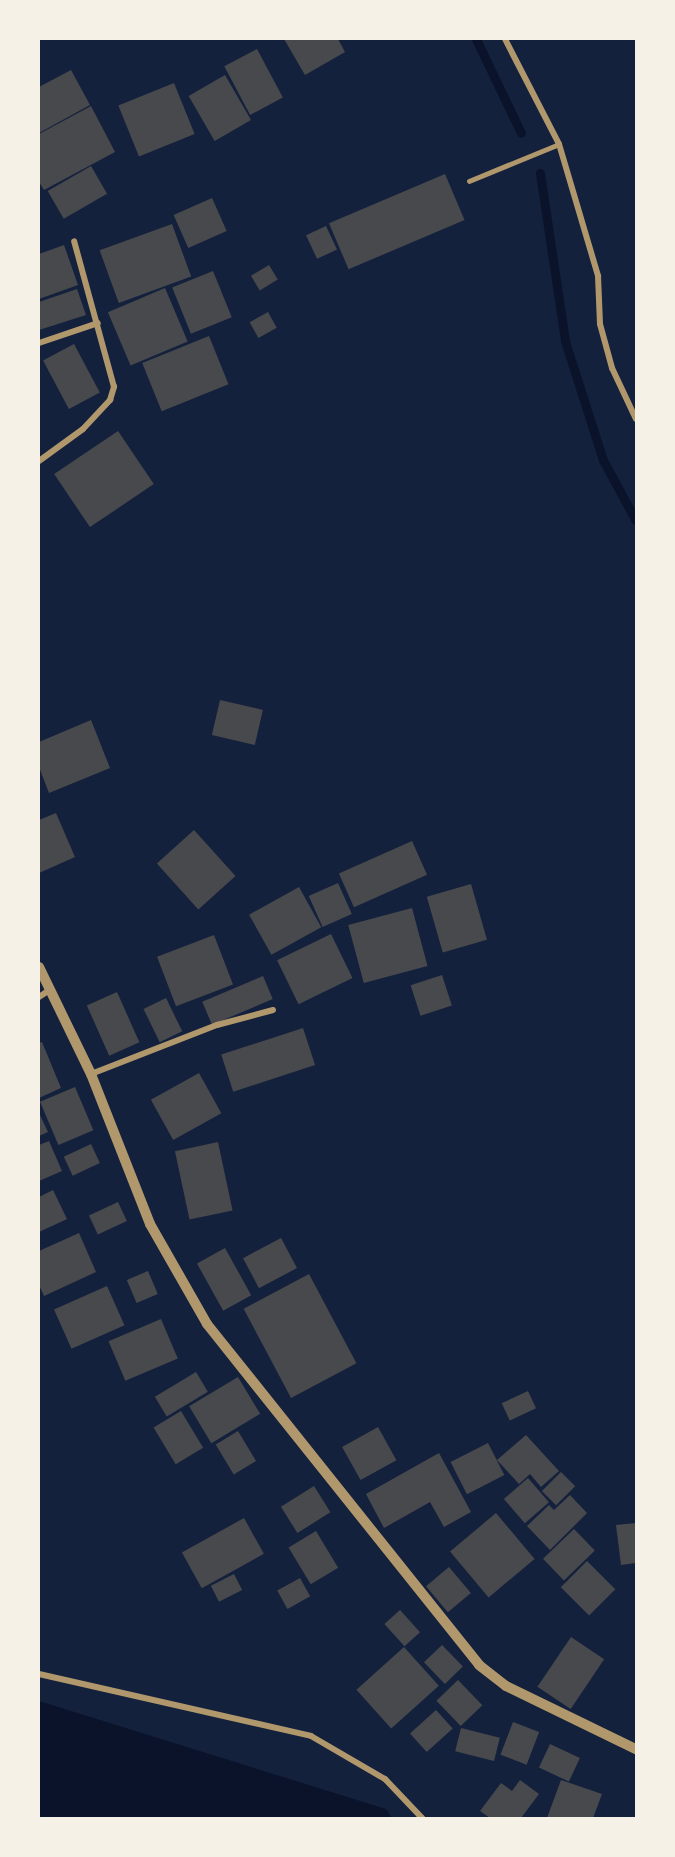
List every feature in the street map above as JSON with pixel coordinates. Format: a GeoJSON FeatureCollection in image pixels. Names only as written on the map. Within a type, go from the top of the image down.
{"type":"FeatureCollection","features":[{"type":"Feature","properties":{"kind":"street"},"geometry":{"type":"LineString","coordinates":[[505,39],[559,144],[596,266],[600,324],[612,368],[636,419]]}},
{"type":"Feature","properties":{"kind":"street"},"geometry":{"type":"LineString","coordinates":[[39,461],[83,429],[110,400],[114,387],[74,241]]}},
{"type":"Feature","properties":{"kind":"street"},"geometry":{"type":"LineString","coordinates":[[39,343],[98,323]]}},
{"type":"Feature","properties":{"kind":"street"},"geometry":{"type":"LineString","coordinates":[[39,967],[92,1074],[150,1224],[207,1324],[380,1545],[479,1665],[506,1686],[636,1749]]}},
{"type":"Feature","properties":{"kind":"street"},"geometry":{"type":"LineString","coordinates":[[39,997],[51,989]]}},
{"type":"Feature","properties":{"kind":"street"},"geometry":{"type":"LineString","coordinates":[[92,1074],[217,1025],[273,1010]]}},
{"type":"Feature","properties":{"kind":"street"},"geometry":{"type":"LineString","coordinates":[[39,1674],[311,1736],[385,1779],[422,1818]]}},
{"type":"Feature","properties":{"kind":"lane"},"geometry":{"type":"LineString","coordinates":[[469,181],[559,144]]}},
{"type":"Feature","properties":{"kind":"water"},"geometry":{"type":"Polygon","coordinates":[[[39,1701],[386,1809],[392,1818],[39,1818],[39,1701]]]}},
{"type":"Feature","properties":{"kind":"building"},"geometry":{"type":"Polygon","coordinates":[[[284,39],[338,39],[345,52],[305,75],[284,39]]]}},
{"type":"Feature","properties":{"kind":"building"},"geometry":{"type":"Polygon","coordinates":[[[257,49],[283,98],[250,115],[224,66],[257,49]]]}},
{"type":"Feature","properties":{"kind":"building"},"geometry":{"type":"Polygon","coordinates":[[[71,70],[90,105],[39,133],[39,87],[71,70]]]}},
{"type":"Feature","properties":{"kind":"building"},"geometry":{"type":"Polygon","coordinates":[[[225,75],[251,120],[215,141],[189,96],[225,75]]]}},
{"type":"Feature","properties":{"kind":"building"},"geometry":{"type":"Polygon","coordinates":[[[174,83],[195,134],[139,156],[118,105],[174,83]]]}},
{"type":"Feature","properties":{"kind":"building"},"geometry":{"type":"Polygon","coordinates":[[[91,106],[115,152],[44,190],[39,182],[39,134],[91,106]]]}},
{"type":"Feature","properties":{"kind":"building"},"geometry":{"type":"Polygon","coordinates":[[[91,166],[107,194],[64,219],[48,191],[91,166]]]}},
{"type":"Feature","properties":{"kind":"building"},"geometry":{"type":"Polygon","coordinates":[[[445,174],[465,220],[349,269],[329,223],[445,174]]]}},
{"type":"Feature","properties":{"kind":"building"},"geometry":{"type":"Polygon","coordinates":[[[212,198],[227,231],[188,248],[174,215],[212,198]]]}},
{"type":"Feature","properties":{"kind":"building"},"geometry":{"type":"Polygon","coordinates":[[[172,224],[191,277],[119,303],[100,250],[172,224]]]}},
{"type":"Feature","properties":{"kind":"building"},"geometry":{"type":"Polygon","coordinates":[[[326,226],[337,250],[317,259],[306,235],[326,226]]]}},
{"type":"Feature","properties":{"kind":"building"},"geometry":{"type":"Polygon","coordinates":[[[64,245],[78,285],[39,299],[39,254],[64,245]]]}},
{"type":"Feature","properties":{"kind":"building"},"geometry":{"type":"Polygon","coordinates":[[[269,265],[278,280],[260,290],[251,276],[269,265]]]}},
{"type":"Feature","properties":{"kind":"building"},"geometry":{"type":"Polygon","coordinates":[[[213,271],[232,317],[191,334],[172,287],[213,271]]]}},
{"type":"Feature","properties":{"kind":"building"},"geometry":{"type":"Polygon","coordinates":[[[165,288],[188,341],[131,366],[108,312],[165,288]]]}},
{"type":"Feature","properties":{"kind":"building"},"geometry":{"type":"Polygon","coordinates":[[[77,289],[86,315],[39,330],[39,302],[77,289]]]}},
{"type":"Feature","properties":{"kind":"building"},"geometry":{"type":"Polygon","coordinates":[[[268,312],[277,328],[258,338],[250,322],[268,312]]]}},
{"type":"Feature","properties":{"kind":"building"},"geometry":{"type":"Polygon","coordinates":[[[209,336],[228,384],[162,411],[142,363],[209,336]]]}},
{"type":"Feature","properties":{"kind":"building"},"geometry":{"type":"Polygon","coordinates":[[[74,344],[100,393],[69,409],[43,360],[74,344]]]}},
{"type":"Feature","properties":{"kind":"building"},"geometry":{"type":"Polygon","coordinates":[[[118,431],[154,484],[90,527],[54,474],[118,431]]]}},
{"type":"Feature","properties":{"kind":"building"},"geometry":{"type":"Polygon","coordinates":[[[220,700],[263,710],[255,745],[212,735],[220,700]]]}},
{"type":"Feature","properties":{"kind":"building"},"geometry":{"type":"Polygon","coordinates":[[[91,720],[110,768],[49,793],[39,767],[39,742],[91,720]]]}},
{"type":"Feature","properties":{"kind":"building"},"geometry":{"type":"Polygon","coordinates":[[[56,813],[75,857],[39,873],[39,820],[56,813]]]}},
{"type":"Feature","properties":{"kind":"building"},"geometry":{"type":"Polygon","coordinates":[[[194,830],[235,876],[198,910],[157,863],[194,830]]]}},
{"type":"Feature","properties":{"kind":"building"},"geometry":{"type":"Polygon","coordinates":[[[412,841],[427,875],[354,907],[339,874],[412,841]]]}},
{"type":"Feature","properties":{"kind":"building"},"geometry":{"type":"Polygon","coordinates":[[[338,883],[352,914],[323,927],[309,896],[338,883]]]}},
{"type":"Feature","properties":{"kind":"building"},"geometry":{"type":"Polygon","coordinates":[[[471,884],[487,940],[443,952],[427,897],[471,884]]]}},
{"type":"Feature","properties":{"kind":"building"},"geometry":{"type":"Polygon","coordinates":[[[299,887],[321,927],[271,955],[249,915],[299,887]]]}},
{"type":"Feature","properties":{"kind":"building"},"geometry":{"type":"Polygon","coordinates":[[[412,908],[428,966],[364,983],[348,925],[412,908]]]}},
{"type":"Feature","properties":{"kind":"building"},"geometry":{"type":"Polygon","coordinates":[[[331,934],[352,978],[299,1004],[277,960],[331,934]]]}},
{"type":"Feature","properties":{"kind":"building"},"geometry":{"type":"Polygon","coordinates":[[[214,935],[233,984],[176,1006],[157,957],[214,935]]]}},
{"type":"Feature","properties":{"kind":"building"},"geometry":{"type":"Polygon","coordinates":[[[442,975],[452,1005],[421,1016],[411,985],[442,975]]]}},
{"type":"Feature","properties":{"kind":"building"},"geometry":{"type":"Polygon","coordinates":[[[263,976],[273,999],[212,1025],[202,1002],[263,976]]]}},
{"type":"Feature","properties":{"kind":"building"},"geometry":{"type":"Polygon","coordinates":[[[117,992],[139,1042],[109,1056],[87,1005],[117,992]]]}},
{"type":"Feature","properties":{"kind":"building"},"geometry":{"type":"Polygon","coordinates":[[[166,998],[182,1031],[160,1042],[144,1009],[166,998]]]}},
{"type":"Feature","properties":{"kind":"building"},"geometry":{"type":"Polygon","coordinates":[[[303,1028],[315,1065],[233,1092],[221,1055],[303,1028]]]}},
{"type":"Feature","properties":{"kind":"building"},"geometry":{"type":"Polygon","coordinates":[[[42,1042],[61,1088],[39,1098],[39,1043],[42,1042]]]}},
{"type":"Feature","properties":{"kind":"building"},"geometry":{"type":"Polygon","coordinates":[[[199,1073],[221,1113],[173,1140],[151,1100],[199,1073]]]}},
{"type":"Feature","properties":{"kind":"building"},"geometry":{"type":"Polygon","coordinates":[[[75,1087],[93,1130],[58,1145],[40,1102],[75,1087]]]}},
{"type":"Feature","properties":{"kind":"building"},"geometry":{"type":"Polygon","coordinates":[[[39,1113],[48,1132],[39,1136],[39,1113]]]}},
{"type":"Feature","properties":{"kind":"building"},"geometry":{"type":"Polygon","coordinates":[[[49,1141],[62,1171],[39,1181],[39,1145],[49,1141]]]}},
{"type":"Feature","properties":{"kind":"building"},"geometry":{"type":"Polygon","coordinates":[[[218,1142],[233,1210],[190,1220],[175,1151],[218,1142]]]}},
{"type":"Feature","properties":{"kind":"building"},"geometry":{"type":"Polygon","coordinates":[[[91,1144],[100,1163],[73,1176],[64,1157],[91,1144]]]}},
{"type":"Feature","properties":{"kind":"building"},"geometry":{"type":"Polygon","coordinates":[[[53,1190],[67,1219],[39,1232],[39,1197],[53,1190]]]}},
{"type":"Feature","properties":{"kind":"building"},"geometry":{"type":"Polygon","coordinates":[[[118,1202],[127,1221],[98,1235],[89,1216],[118,1202]]]}},
{"type":"Feature","properties":{"kind":"building"},"geometry":{"type":"Polygon","coordinates":[[[79,1233],[96,1272],[44,1296],[39,1285],[39,1251],[79,1233]]]}},
{"type":"Feature","properties":{"kind":"building"},"geometry":{"type":"Polygon","coordinates":[[[281,1238],[297,1268],[259,1288],[243,1258],[281,1238]]]}},
{"type":"Feature","properties":{"kind":"building"},"geometry":{"type":"Polygon","coordinates":[[[225,1248],[251,1295],[223,1311],[197,1264],[225,1248]]]}},
{"type":"Feature","properties":{"kind":"building"},"geometry":{"type":"Polygon","coordinates":[[[148,1271],[158,1294],[137,1303],[127,1280],[148,1271]]]}},
{"type":"Feature","properties":{"kind":"building"},"geometry":{"type":"Polygon","coordinates":[[[309,1274],[356,1363],[291,1398],[244,1309],[309,1274]]]}},
{"type":"Feature","properties":{"kind":"building"},"geometry":{"type":"Polygon","coordinates":[[[107,1286],[124,1325],[72,1349],[54,1310],[107,1286]]]}},
{"type":"Feature","properties":{"kind":"building"},"geometry":{"type":"Polygon","coordinates":[[[161,1319],[178,1359],[125,1381],[109,1341],[161,1319]]]}},
{"type":"Feature","properties":{"kind":"building"},"geometry":{"type":"Polygon","coordinates":[[[196,1372],[208,1392],[167,1416],[155,1397],[196,1372]]]}},
{"type":"Feature","properties":{"kind":"building"},"geometry":{"type":"Polygon","coordinates":[[[238,1377],[260,1414],[211,1443],[189,1406],[238,1377]]]}},
{"type":"Feature","properties":{"kind":"building"},"geometry":{"type":"Polygon","coordinates":[[[528,1391],[536,1408],[510,1420],[502,1403],[528,1391]]]}},
{"type":"Feature","properties":{"kind":"building"},"geometry":{"type":"Polygon","coordinates":[[[181,1411],[203,1448],[176,1464],[154,1427],[181,1411]]]}},
{"type":"Feature","properties":{"kind":"building"},"geometry":{"type":"Polygon","coordinates":[[[378,1427],[396,1460],[361,1480],[342,1447],[378,1427]]]}},
{"type":"Feature","properties":{"kind":"building"},"geometry":{"type":"Polygon","coordinates":[[[238,1431],[256,1461],[234,1474],[216,1444],[238,1431]]]}},
{"type":"Feature","properties":{"kind":"building"},"geometry":{"type":"Polygon","coordinates":[[[526,1435],[559,1471],[541,1487],[530,1474],[519,1484],[497,1460],[526,1435]]]}},
{"type":"Feature","properties":{"kind":"building"},"geometry":{"type":"Polygon","coordinates":[[[488,1443],[504,1475],[467,1494],[451,1462],[488,1443]]]}},
{"type":"Feature","properties":{"kind":"building"},"geometry":{"type":"Polygon","coordinates":[[[439,1453],[471,1512],[444,1527],[430,1502],[384,1528],[366,1494],[439,1453]]]}},
{"type":"Feature","properties":{"kind":"building"},"geometry":{"type":"Polygon","coordinates":[[[561,1472],[575,1486],[556,1505],[542,1491],[561,1472]]]}},
{"type":"Feature","properties":{"kind":"building"},"geometry":{"type":"Polygon","coordinates":[[[528,1478],[549,1502],[525,1523],[504,1499],[528,1478]]]}},
{"type":"Feature","properties":{"kind":"building"},"geometry":{"type":"Polygon","coordinates":[[[314,1486],[330,1512],[297,1533],[281,1507],[314,1486]]]}},
{"type":"Feature","properties":{"kind":"building"},"geometry":{"type":"Polygon","coordinates":[[[570,1495],[587,1513],[550,1550],[527,1526],[549,1505],[554,1510],[570,1495]]]}},
{"type":"Feature","properties":{"kind":"building"},"geometry":{"type":"Polygon","coordinates":[[[496,1513],[535,1559],[489,1598],[450,1552],[496,1513]]]}},
{"type":"Feature","properties":{"kind":"building"},"geometry":{"type":"Polygon","coordinates":[[[244,1518],[264,1554],[202,1588],[182,1552],[244,1518]]]}},
{"type":"Feature","properties":{"kind":"building"},"geometry":{"type":"Polygon","coordinates":[[[636,1523],[636,1563],[621,1565],[616,1525],[636,1523]]]}},
{"type":"Feature","properties":{"kind":"building"},"geometry":{"type":"Polygon","coordinates":[[[574,1529],[595,1551],[564,1580],[543,1559],[574,1529]]]}},
{"type":"Feature","properties":{"kind":"building"},"geometry":{"type":"Polygon","coordinates":[[[316,1531],[338,1568],[311,1584],[289,1547],[316,1531]]]}},
{"type":"Feature","properties":{"kind":"building"},"geometry":{"type":"Polygon","coordinates":[[[587,1561],[615,1589],[589,1615],[561,1587],[587,1561]]]}},
{"type":"Feature","properties":{"kind":"building"},"geometry":{"type":"Polygon","coordinates":[[[449,1567],[471,1593],[448,1612],[426,1586],[449,1567]]]}},
{"type":"Feature","properties":{"kind":"building"},"geometry":{"type":"Polygon","coordinates":[[[234,1574],[242,1590],[219,1602],[211,1586],[234,1574]]]}},
{"type":"Feature","properties":{"kind":"building"},"geometry":{"type":"Polygon","coordinates":[[[300,1578],[310,1596],[287,1609],[277,1591],[300,1578]]]}},
{"type":"Feature","properties":{"kind":"building"},"geometry":{"type":"Polygon","coordinates":[[[400,1610],[420,1632],[404,1646],[384,1624],[400,1610]]]}},
{"type":"Feature","properties":{"kind":"building"},"geometry":{"type":"Polygon","coordinates":[[[571,1637],[604,1659],[571,1709],[537,1687],[571,1637]]]}},
{"type":"Feature","properties":{"kind":"building"},"geometry":{"type":"Polygon","coordinates":[[[442,1645],[463,1667],[445,1684],[424,1662],[442,1645]]]}},
{"type":"Feature","properties":{"kind":"building"},"geometry":{"type":"Polygon","coordinates":[[[404,1647],[439,1686],[391,1728],[356,1690],[404,1647]]]}},
{"type":"Feature","properties":{"kind":"building"},"geometry":{"type":"Polygon","coordinates":[[[458,1680],[482,1705],[461,1726],[436,1701],[458,1680]]]}},
{"type":"Feature","properties":{"kind":"building"},"geometry":{"type":"Polygon","coordinates":[[[436,1710],[453,1729],[427,1752],[410,1733],[436,1710]]]}},
{"type":"Feature","properties":{"kind":"building"},"geometry":{"type":"Polygon","coordinates":[[[513,1722],[539,1732],[527,1765],[500,1755],[513,1722]]]}},
{"type":"Feature","properties":{"kind":"building"},"geometry":{"type":"Polygon","coordinates":[[[461,1728],[500,1738],[494,1761],[455,1751],[461,1728]]]}},
{"type":"Feature","properties":{"kind":"building"},"geometry":{"type":"Polygon","coordinates":[[[550,1744],[580,1758],[569,1782],[539,1768],[550,1744]]]}},
{"type":"Feature","properties":{"kind":"building"},"geometry":{"type":"Polygon","coordinates":[[[520,1780],[539,1794],[521,1818],[490,1818],[480,1811],[501,1783],[512,1791],[520,1780]]]}},
{"type":"Feature","properties":{"kind":"building"},"geometry":{"type":"Polygon","coordinates":[[[561,1780],[602,1794],[593,1818],[547,1818],[561,1780]]]}},
{"type":"Feature","properties":{"kind":"waterway"},"geometry":{"type":"LineString","coordinates":[[476,39],[521,133]]}},
{"type":"Feature","properties":{"kind":"waterway"},"geometry":{"type":"LineString","coordinates":[[540,173],[565,341],[603,460],[636,521]]}}]}
